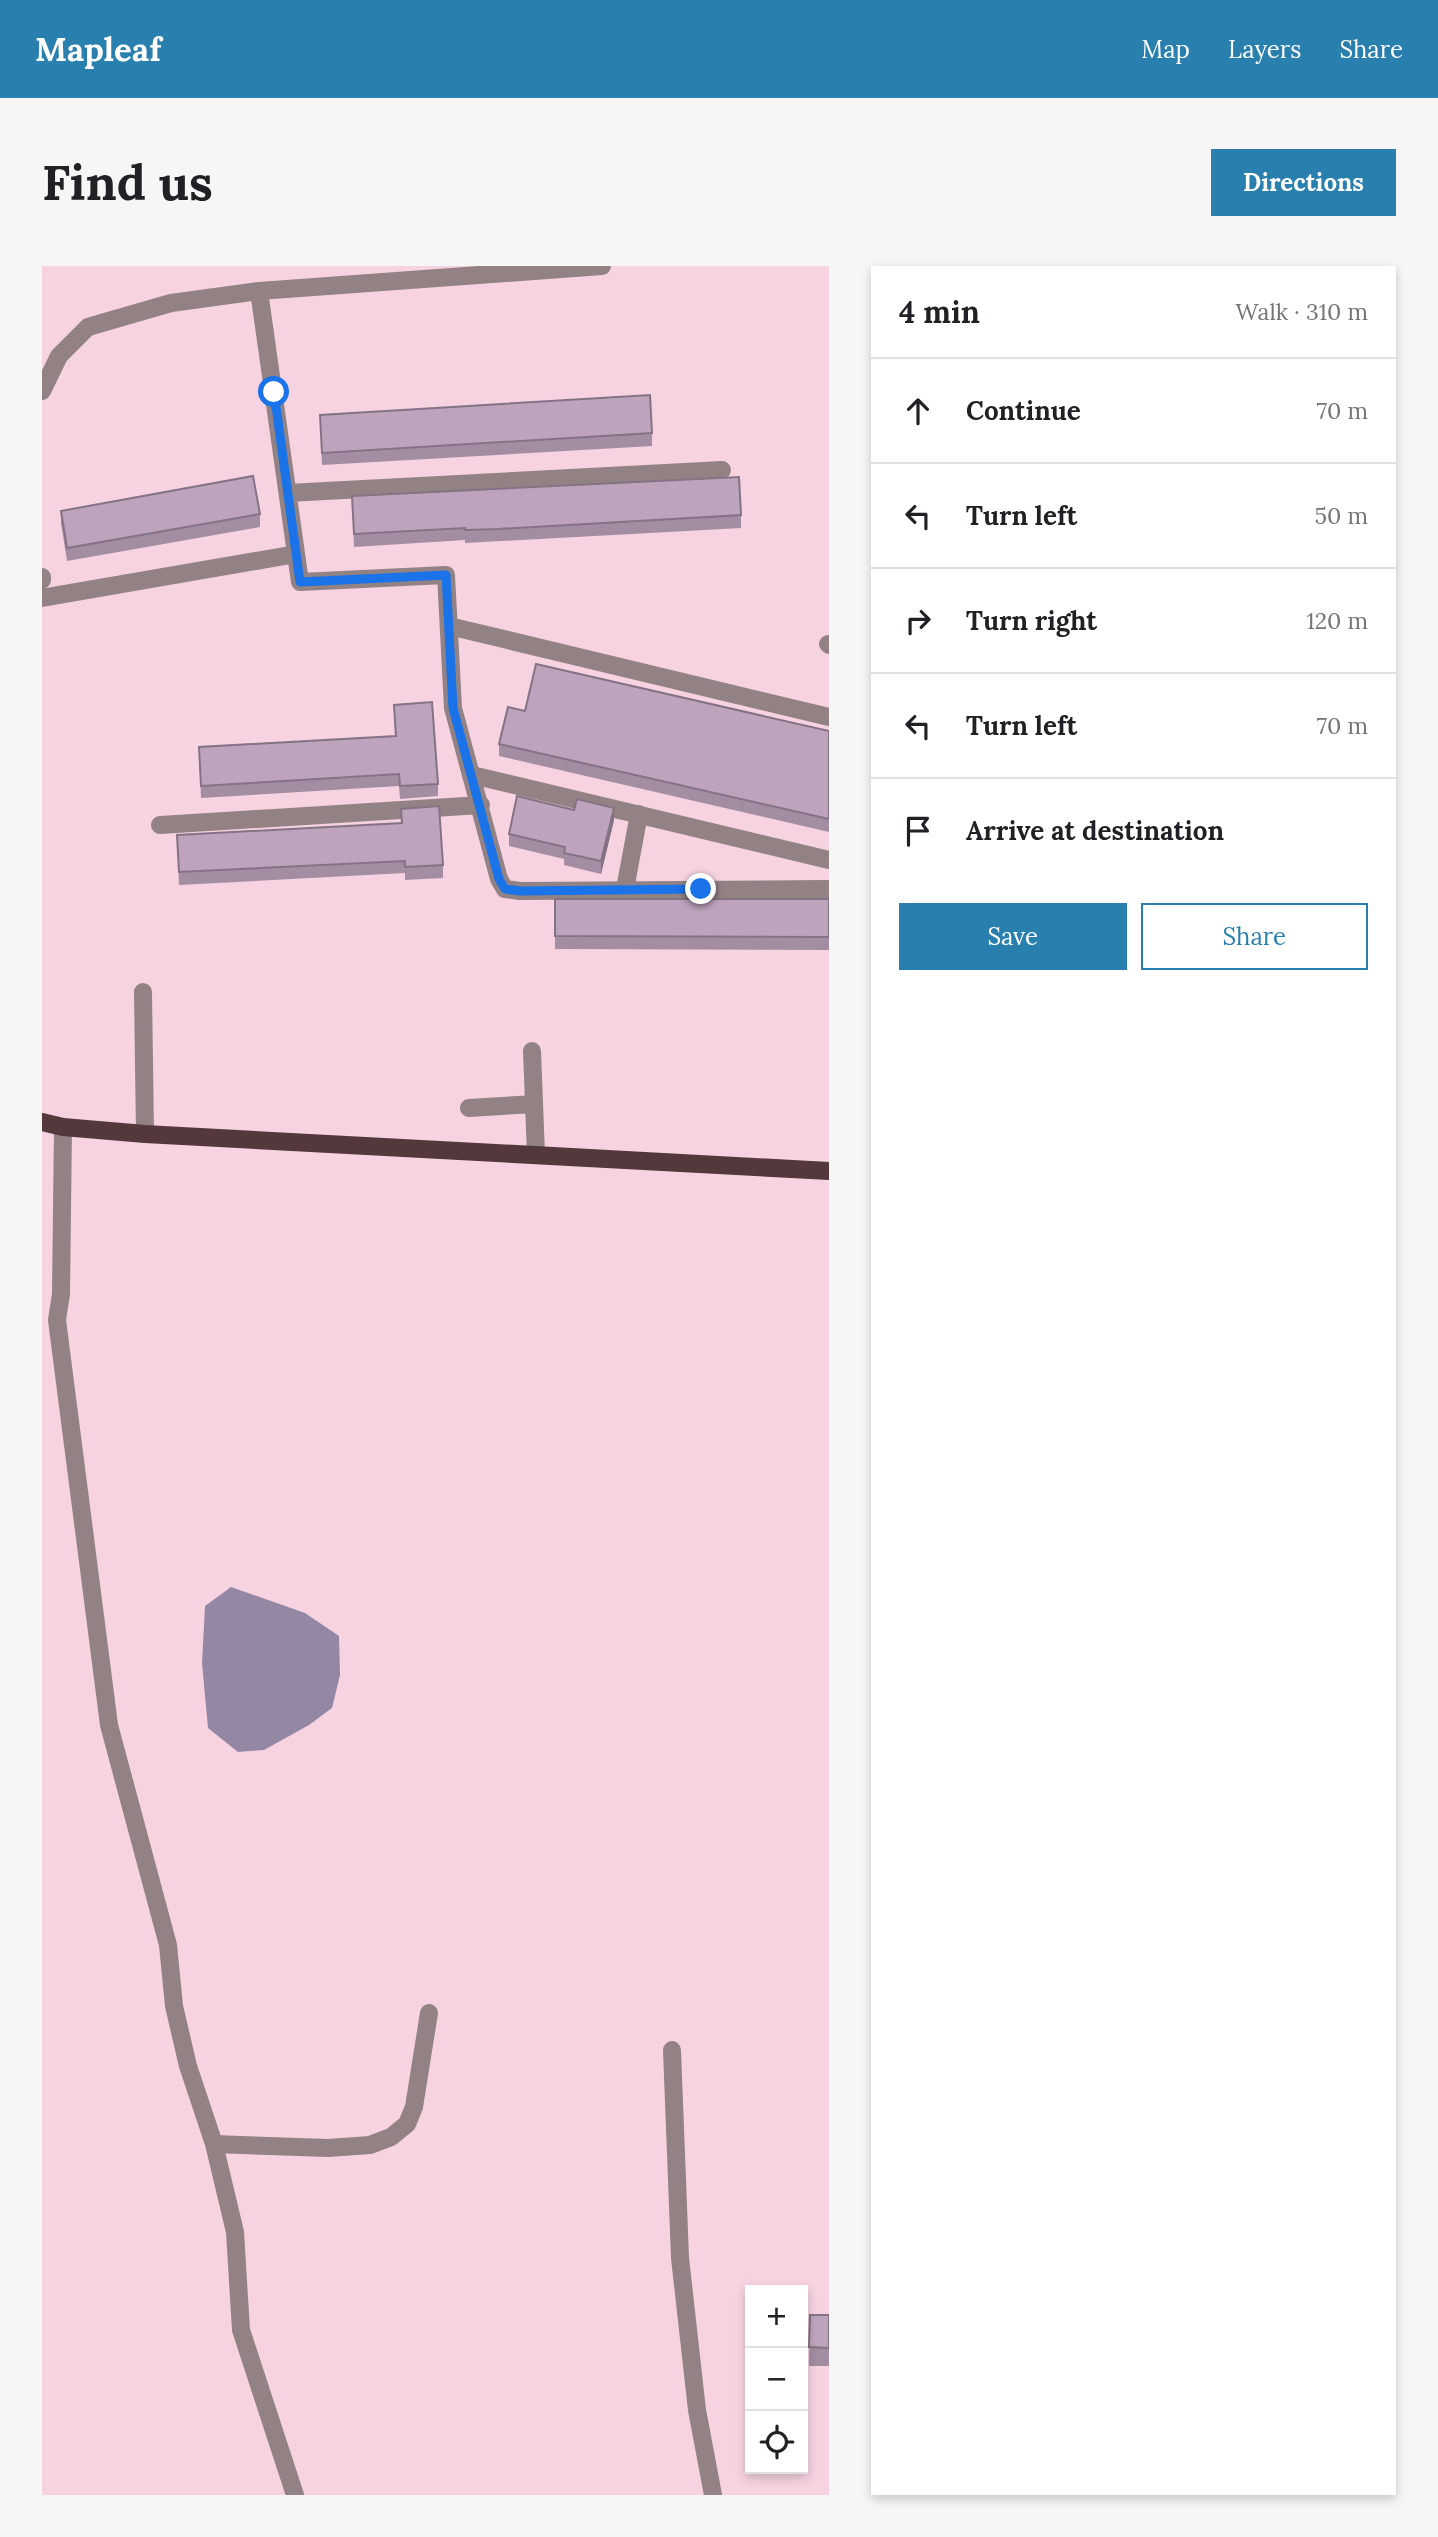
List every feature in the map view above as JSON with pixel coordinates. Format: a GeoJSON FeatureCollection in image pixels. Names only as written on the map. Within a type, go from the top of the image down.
{"type":"FeatureCollection","features":[{"type":"Feature","properties":{"kind":"main road"},"geometry":{"type":"LineString","coordinates":[[42,1122],[63,1127],[145,1134],[829,1171]]}},
{"type":"Feature","properties":{"kind":"street"},"geometry":{"type":"LineString","coordinates":[[42,391],[59,356],[89,327],[171,303],[259,291],[602,266]]}},
{"type":"Feature","properties":{"kind":"street"},"geometry":{"type":"LineString","coordinates":[[259,291],[300,582],[446,575],[453,708],[499,879],[505,889],[829,889]]}},
{"type":"Feature","properties":{"kind":"street"},"geometry":{"type":"LineString","coordinates":[[288,493],[722,470]]}},
{"type":"Feature","properties":{"kind":"street"},"geometry":{"type":"LineString","coordinates":[[42,598],[296,554]]}},
{"type":"Feature","properties":{"kind":"street"},"geometry":{"type":"LineString","coordinates":[[449,626],[829,717]]}},
{"type":"Feature","properties":{"kind":"street"},"geometry":{"type":"LineString","coordinates":[[472,775],[829,860]]}},
{"type":"Feature","properties":{"kind":"street"},"geometry":{"type":"LineString","coordinates":[[159,825],[481,805]]}},
{"type":"Feature","properties":{"kind":"street"},"geometry":{"type":"LineString","coordinates":[[625,889],[639,814]]}},
{"type":"Feature","properties":{"kind":"street"},"geometry":{"type":"LineString","coordinates":[[143,992],[145,1134]]}},
{"type":"Feature","properties":{"kind":"street"},"geometry":{"type":"LineString","coordinates":[[532,1051],[536,1155]]}},
{"type":"Feature","properties":{"kind":"street"},"geometry":{"type":"LineString","coordinates":[[470,1108],[534,1104]]}},
{"type":"Feature","properties":{"kind":"street"},"geometry":{"type":"LineString","coordinates":[[63,1127],[61,1294],[49,1319],[109,1725],[168,1945],[174,2006],[188,2066],[214,2144],[235,2232],[241,2330],[295,2495]]}},
{"type":"Feature","properties":{"kind":"street"},"geometry":{"type":"LineString","coordinates":[[214,2144],[328,2148],[370,2145],[391,2137],[407,2124],[415,2107],[429,2013]]}},
{"type":"Feature","properties":{"kind":"street"},"geometry":{"type":"LineString","coordinates":[[672,2050],[680,2258],[697,2410],[713,2495]]}},
{"type":"Feature","properties":{"kind":"shaded area"},"geometry":{"type":"Polygon","coordinates":[[[231,1587],[305,1613],[339,1636],[340,1675],[332,1708],[309,1725],[264,1750],[238,1752],[208,1728],[202,1663],[205,1606],[231,1587]]]}},
{"type":"Feature","properties":{"kind":"building"},"geometry":{"type":"Polygon","coordinates":[[[650,395],[652,433],[322,453],[320,415],[650,395]]]}},
{"type":"Feature","properties":{"kind":"building"},"geometry":{"type":"Polygon","coordinates":[[[253,476],[260,514],[67,548],[61,511],[253,476]]]}},
{"type":"Feature","properties":{"kind":"building"},"geometry":{"type":"Polygon","coordinates":[[[739,477],[741,515],[354,534],[352,496],[739,477]]]}},
{"type":"Feature","properties":{"kind":"building"},"geometry":{"type":"Polygon","coordinates":[[[536,664],[829,731],[829,819],[499,744],[508,707],[525,711],[536,664]]]}},
{"type":"Feature","properties":{"kind":"building"},"geometry":{"type":"Polygon","coordinates":[[[432,702],[438,784],[400,786],[399,774],[201,786],[199,747],[396,736],[394,705],[432,702]]]}},
{"type":"Feature","properties":{"kind":"building"},"geometry":{"type":"Polygon","coordinates":[[[517,796],[574,810],[577,799],[614,808],[601,861],[564,853],[565,847],[509,834],[517,796]]]}},
{"type":"Feature","properties":{"kind":"building"},"geometry":{"type":"Polygon","coordinates":[[[439,806],[443,865],[405,867],[405,861],[179,872],[177,835],[402,823],[401,809],[439,806]]]}},
{"type":"Feature","properties":{"kind":"building"},"geometry":{"type":"Polygon","coordinates":[[[555,899],[829,899],[829,937],[555,936],[555,899]]]}},
{"type":"Feature","properties":{"kind":"building"},"geometry":{"type":"Polygon","coordinates":[[[810,2315],[829,2315],[829,2348],[809,2347],[810,2315]]]}},
{"type":"Feature","properties":{"kind":"route"},"geometry":{"type":"LineString","coordinates":[[274,392],[300,582],[446,575],[453,708],[499,879],[505,889],[701,889]]}}]}
